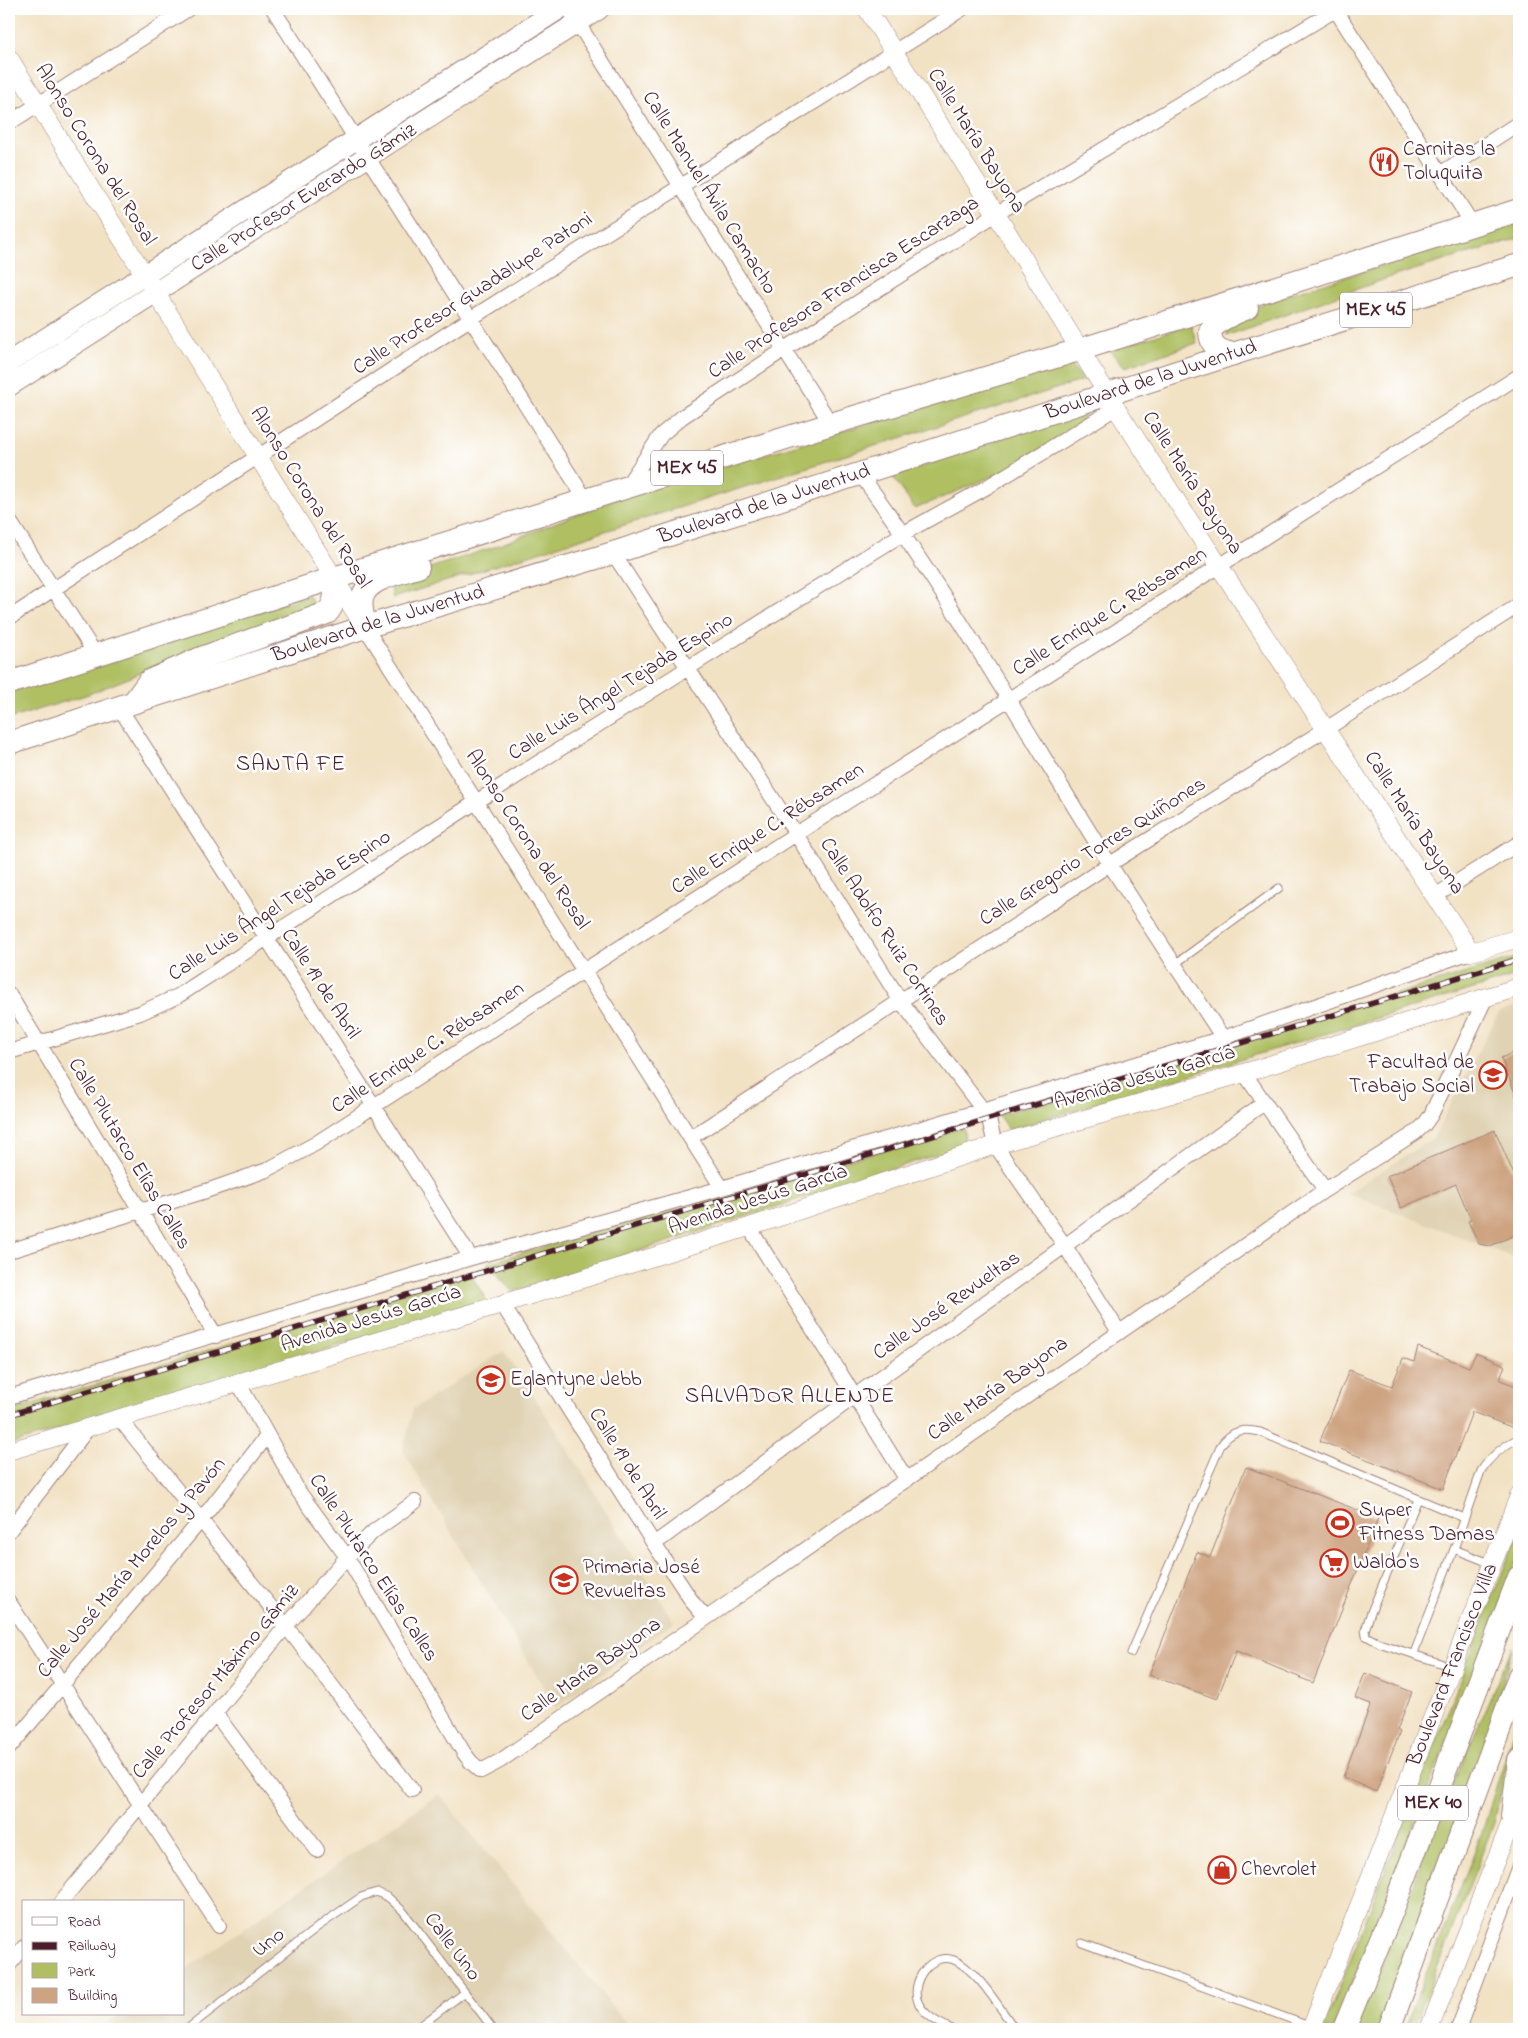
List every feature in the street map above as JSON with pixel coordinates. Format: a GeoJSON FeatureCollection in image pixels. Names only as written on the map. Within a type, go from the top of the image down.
{"type":"FeatureCollection","features":[{"type":"Feature","properties":{"kind":"main road","name":"Calle Profesor Everardo Gámiz"},"geometry":{"type":"LineString","coordinates":[[9,362],[559,9]]}},
{"type":"Feature","properties":{"kind":"main road","name":"Calle Profesor Everardo Gámiz"},"geometry":{"type":"LineString","coordinates":[[9,386],[368,158],[573,16],[599,9]]}},
{"type":"Feature","properties":{"kind":"main road","name":"MEX 45"},"geometry":{"type":"LineString","coordinates":[[9,683],[334,578],[831,424],[1079,350],[1519,210]]}},
{"type":"Feature","properties":{"kind":"main road"},"geometry":{"type":"LineString","coordinates":[[1233,354],[1218,350],[1212,342],[1210,332],[1221,320],[1368,258]]}},
{"type":"Feature","properties":{"kind":"main road","name":"Boulevard de la Juventud"},"geometry":{"type":"LineString","coordinates":[[9,742],[365,627],[613,553],[860,474],[1112,402],[1233,354],[1519,265]]}},
{"type":"Feature","properties":{"kind":"main road"},"geometry":{"type":"LineString","coordinates":[[365,627],[361,601],[365,589],[378,581],[500,538],[525,519]]}},
{"type":"Feature","properties":{"kind":"main road"},"geometry":{"type":"LineString","coordinates":[[126,704],[149,681],[202,658],[327,613],[334,605],[336,596],[334,578]]}},
{"type":"Feature","properties":{"kind":"main road","name":"Boulevard Francisco Villa"},"geometry":{"type":"LineString","coordinates":[[1344,2029],[1398,1895],[1519,1577]]}},
{"type":"Feature","properties":{"kind":"main road","name":"MEX 40"},"geometry":{"type":"LineString","coordinates":[[1389,2029],[1519,1676]]}},
{"type":"Feature","properties":{"kind":"main road"},"geometry":{"type":"LineString","coordinates":[[1516,1808],[1519,1761]]}},
{"type":"Feature","properties":{"kind":"street"},"geometry":{"type":"LineString","coordinates":[[9,123],[188,9]]}},
{"type":"Feature","properties":{"kind":"street"},"geometry":{"type":"LineString","coordinates":[[273,9],[586,500]]}},
{"type":"Feature","properties":{"kind":"street","name":"Calle María Bayona"},"geometry":{"type":"LineString","coordinates":[[867,9],[1112,402],[1471,952]]}},
{"type":"Feature","properties":{"kind":"street","name":"Calle Profesor Guadalupe Patoni"},"geometry":{"type":"LineString","coordinates":[[9,618],[470,319],[962,9]]}},
{"type":"Feature","properties":{"kind":"street"},"geometry":{"type":"LineString","coordinates":[[1336,9],[1473,226]]}},
{"type":"Feature","properties":{"kind":"street","name":"Calle Profesora Francisca Escarzaga"},"geometry":{"type":"LineString","coordinates":[[626,487],[661,435],[682,417],[785,348],[996,214],[1336,9]]}},
{"type":"Feature","properties":{"kind":"street","name":"Calle Manuel Ávila Camacho"},"geometry":{"type":"LineString","coordinates":[[573,16],[785,348],[831,424]]}},
{"type":"Feature","properties":{"kind":"street","name":"Alonso Corona del Rosal"},"geometry":{"type":"LineString","coordinates":[[9,58],[154,293],[722,1188]]}},
{"type":"Feature","properties":{"kind":"street"},"geometry":{"type":"LineString","coordinates":[[1440,174],[1519,123]]}},
{"type":"Feature","properties":{"kind":"street","name":"Calle Enrique C. Rébsamen"},"geometry":{"type":"LineString","coordinates":[[9,1252],[139,1210],[206,1191],[267,1170],[315,1144],[796,834],[1519,376]]}},
{"type":"Feature","properties":{"kind":"street","name":"Calle Luis Ángel Tejada Espino"},"geometry":{"type":"LineString","coordinates":[[9,1052],[140,1013],[178,996],[476,802],[688,668],[904,533],[987,488],[1112,402]]}},
{"type":"Feature","properties":{"kind":"street"},"geometry":{"type":"LineString","coordinates":[[860,474],[904,533],[1010,699],[1110,864],[1223,1038]]}},
{"type":"Feature","properties":{"kind":"street"},"geometry":{"type":"LineString","coordinates":[[9,520],[96,655]]}},
{"type":"Feature","properties":{"kind":"street","name":"Calle Adolfo Ruiz Cortines"},"geometry":{"type":"LineString","coordinates":[[613,553],[796,834],[900,1000],[989,1119],[995,1145],[1065,1246],[1119,1332]]}},
{"type":"Feature","properties":{"kind":"street","name":"Calle Gregorio Torres Quiñones"},"geometry":{"type":"LineString","coordinates":[[690,1138],[1110,864],[1326,729],[1519,605]]}},
{"type":"Feature","properties":{"kind":"street","name":"Calle 19 de Abril"},"geometry":{"type":"LineString","coordinates":[[126,704],[267,939],[471,1258]]}},
{"type":"Feature","properties":{"kind":"street"},"geometry":{"type":"LineString","coordinates":[[1435,896],[1519,843]]}},
{"type":"Feature","properties":{"kind":"street","name":"Avenida Jesús García"},"geometry":{"type":"LineString","coordinates":[[9,1397],[471,1258],[722,1188],[1223,1038],[1471,952],[1519,938]]}},
{"type":"Feature","properties":{"kind":"street","name":"Avenida Jesús García"},"geometry":{"type":"LineString","coordinates":[[9,1451],[502,1304],[749,1227],[995,1145],[1244,1072],[1519,987]]}},
{"type":"Feature","properties":{"kind":"street","name":"Calle Plutarco Elías Calles"},"geometry":{"type":"LineString","coordinates":[[9,994],[216,1336]]}},
{"type":"Feature","properties":{"kind":"street","name":"Calle María Bayona"},"geometry":{"type":"LineString","coordinates":[[481,1771],[500,1761],[1325,1190],[1415,1133],[1424,1125],[1441,1095],[1486,997]]}},
{"type":"Feature","properties":{"kind":"street"},"geometry":{"type":"LineString","coordinates":[[1244,1072],[1325,1190]]}},
{"type":"Feature","properties":{"kind":"street","name":"Calle José Revueltas"},"geometry":{"type":"LineString","coordinates":[[654,1544],[855,1396],[1264,1103]]}},
{"type":"Feature","properties":{"kind":"street"},"geometry":{"type":"LineString","coordinates":[[749,1227],[906,1480]]}},
{"type":"Feature","properties":{"kind":"street","name":"Calle 19 de Abril"},"geometry":{"type":"LineString","coordinates":[[502,1304],[654,1544],[693,1603],[706,1618]]}},
{"type":"Feature","properties":{"kind":"street","name":"Calle Plutarco Elías Calles"},"geometry":{"type":"LineString","coordinates":[[238,1382],[299,1492],[347,1557],[464,1753],[481,1771]]}},
{"type":"Feature","properties":{"kind":"street"},"geometry":{"type":"LineString","coordinates":[[119,1418],[286,1626],[412,1790]]}},
{"type":"Feature","properties":{"kind":"street"},"geometry":{"type":"LineString","coordinates":[[9,1530],[90,1427]]}},
{"type":"Feature","properties":{"kind":"street","name":"Calle José María Morelos y Pavón"},"geometry":{"type":"LineString","coordinates":[[9,1748],[201,1520],[267,1436]]}},
{"type":"Feature","properties":{"kind":"street","name":"Boulevard Francisco Villa"},"geometry":{"type":"LineString","coordinates":[[1311,2028],[1519,1496]]}},
{"type":"Feature","properties":{"kind":"street","name":"Calle Profesor Máximo Gámiz"},"geometry":{"type":"LineString","coordinates":[[63,1900],[286,1626],[347,1557],[374,1531],[415,1502]]}},
{"type":"Feature","properties":{"kind":"street"},"geometry":{"type":"LineString","coordinates":[[9,1602],[219,1926]]}},
{"type":"Feature","properties":{"kind":"street"},"geometry":{"type":"LineString","coordinates":[[215,1713],[317,1850]]}},
{"type":"Feature","properties":{"kind":"street"},"geometry":{"type":"LineString","coordinates":[[1429,2029],[1516,1808]]}},
{"type":"Feature","properties":{"kind":"street"},"geometry":{"type":"LineString","coordinates":[[1458,2029],[1519,1866]]}},
{"type":"Feature","properties":{"kind":"street"},"geometry":{"type":"LineString","coordinates":[[9,1965],[22,1949]]}},
{"type":"Feature","properties":{"kind":"lane"},"geometry":{"type":"LineString","coordinates":[[1175,964],[1279,888]]}},
{"type":"Feature","properties":{"kind":"lane"},"geometry":{"type":"LineString","coordinates":[[1131,1653],[1222,1445],[1232,1433],[1249,1429],[1260,1432],[1464,1518]]}},
{"type":"Feature","properties":{"kind":"lane"},"geometry":{"type":"LineString","coordinates":[[1414,1653],[1454,1549],[1474,1487],[1487,1461],[1519,1438]]}},
{"type":"Feature","properties":{"kind":"lane"},"geometry":{"type":"LineString","coordinates":[[1418,1499],[1371,1612],[1365,1630],[1366,1636],[1370,1640],[1452,1667]]}},
{"type":"Feature","properties":{"kind":"lane"},"geometry":{"type":"LineString","coordinates":[[1454,1549],[1492,1564]]}},
{"type":"Feature","properties":{"kind":"lane","name":"Calle Uno"},"geometry":{"type":"LineString","coordinates":[[377,1892],[389,1898],[403,1911],[493,2029]]}},
{"type":"Feature","properties":{"kind":"lane","name":"Uno"},"geometry":{"type":"LineString","coordinates":[[186,2029],[319,1926],[361,1897],[377,1892]]}},
{"type":"Feature","properties":{"kind":"lane"},"geometry":{"type":"LineString","coordinates":[[1082,1943],[1311,2028]]}},
{"type":"Feature","properties":{"kind":"lane"},"geometry":{"type":"LineString","coordinates":[[952,2029],[927,2013],[917,2001],[918,1981],[924,1970],[933,1962],[944,1959],[953,1959],[973,1974],[1015,2029]]}},
{"type":"Feature","properties":{"kind":"lane"},"geometry":{"type":"LineString","coordinates":[[416,2029],[464,1993]]}},
{"type":"Feature","properties":{"kind":"shaded area","name":"Facultad de Trabajo Social"},"geometry":{"type":"Polygon","coordinates":[[[1519,1005],[1519,1260],[1347,1193],[1433,1138],[1499,1012],[1519,1005]]]}},
{"type":"Feature","properties":{"kind":"shaded area","name":"Primaria José Revueltas"},"geometry":{"type":"Polygon","coordinates":[[[504,1351],[560,1436],[674,1622],[556,1708],[403,1451],[413,1409],[504,1351]]]}},
{"type":"Feature","properties":{"kind":"shaded area"},"geometry":{"type":"Polygon","coordinates":[[[439,1794],[631,2029],[98,2029],[116,2016],[185,2016],[185,1969],[439,1794]]]}},
{"type":"Feature","properties":{"kind":"green space"},"geometry":{"type":"Polygon","coordinates":[[[1519,224],[1519,238],[1388,278],[1226,336],[1227,327],[1266,301],[1519,224]]]}},
{"type":"Feature","properties":{"kind":"green space"},"geometry":{"type":"Polygon","coordinates":[[[1191,325],[1197,343],[1125,367],[1109,350],[1191,325]]]}},
{"type":"Feature","properties":{"kind":"green space"},"geometry":{"type":"Polygon","coordinates":[[[1070,364],[1084,380],[393,598],[390,581],[494,547],[620,497],[1070,364]]]}},
{"type":"Feature","properties":{"kind":"green space"},"geometry":{"type":"Polygon","coordinates":[[[1090,407],[1078,426],[1026,462],[915,509],[893,477],[1090,407]]]}},
{"type":"Feature","properties":{"kind":"green space"},"geometry":{"type":"Polygon","coordinates":[[[309,595],[316,612],[188,654],[89,694],[9,719],[9,691],[309,595]]]}},
{"type":"Feature","properties":{"kind":"green space"},"geometry":{"type":"Polygon","coordinates":[[[1519,957],[1519,975],[1009,1130],[998,1115],[1519,957]]]}},
{"type":"Feature","properties":{"kind":"green space"},"geometry":{"type":"Polygon","coordinates":[[[963,1127],[966,1145],[513,1292],[487,1263],[963,1127]]]}},
{"type":"Feature","properties":{"kind":"green space"},"geometry":{"type":"Polygon","coordinates":[[[469,1272],[487,1301],[9,1445],[9,1411],[469,1272]]]}},
{"type":"Feature","properties":{"kind":"green space"},"geometry":{"type":"Polygon","coordinates":[[[1519,1530],[1519,1556],[1334,2029],[1323,2029],[1519,1530]]]}},
{"type":"Feature","properties":{"kind":"green space"},"geometry":{"type":"Polygon","coordinates":[[[1512,1648],[1474,1793],[1382,2029],[1356,2029],[1439,1816],[1512,1648]]]}},
{"type":"Feature","properties":{"kind":"green space"},"geometry":{"type":"Polygon","coordinates":[[[1517,1719],[1494,1823],[1413,2029],[1404,2029],[1481,1836],[1517,1719]]]}},
{"type":"Feature","properties":{"kind":"building"},"geometry":{"type":"Polygon","coordinates":[[[1519,1050],[1519,1103],[1501,1058],[1519,1050]]]}},
{"type":"Feature","properties":{"kind":"building"},"geometry":{"type":"Polygon","coordinates":[[[1495,1130],[1519,1187],[1519,1233],[1490,1246],[1479,1244],[1468,1221],[1471,1220],[1456,1184],[1401,1208],[1387,1176],[1495,1130]]]}},
{"type":"Feature","properties":{"kind":"building"},"geometry":{"type":"Polygon","coordinates":[[[1418,1347],[1469,1367],[1476,1353],[1505,1365],[1500,1380],[1519,1387],[1519,1430],[1472,1412],[1443,1489],[1320,1441],[1349,1370],[1392,1386],[1403,1358],[1414,1362],[1418,1347]]]}},
{"type":"Feature","properties":{"kind":"building"},"geometry":{"type":"Polygon","coordinates":[[[1246,1467],[1378,1518],[1313,1683],[1236,1651],[1217,1699],[1149,1675],[1197,1552],[1210,1557],[1246,1467]]]}},
{"type":"Feature","properties":{"kind":"building"},"geometry":{"type":"Polygon","coordinates":[[[1365,1673],[1412,1692],[1397,1730],[1400,1732],[1376,1792],[1343,1777],[1371,1704],[1355,1698],[1365,1673]]]}},
{"type":"Feature","properties":{"kind":"railway"},"geometry":{"type":"LineString","coordinates":[[9,1415],[1519,959]]}},
{"type":"Feature","properties":{"kind":"place","name":"Carnitas la Toluquita"},"geometry":{"type":"Point","coordinates":[1384,162]}},
{"type":"Feature","properties":{"kind":"place","name":"Facultad de Trabajo Social"},"geometry":{"type":"Point","coordinates":[1493,1075]}},
{"type":"Feature","properties":{"kind":"place","name":"Eglantyne Jebb"},"geometry":{"type":"Point","coordinates":[491,1380]}},
{"type":"Feature","properties":{"kind":"place","name":"Super Fitness Damas"},"geometry":{"type":"Point","coordinates":[1340,1523]}},
{"type":"Feature","properties":{"kind":"place","name":"Waldo's"},"geometry":{"type":"Point","coordinates":[1334,1563]}},
{"type":"Feature","properties":{"kind":"place","name":"Primaria José Revueltas"},"geometry":{"type":"Point","coordinates":[564,1580]}},
{"type":"Feature","properties":{"kind":"place","name":"Chevrolet"},"geometry":{"type":"Point","coordinates":[1222,1870]}},
{"type":"Feature","properties":{"kind":"district","name":"SANTA FE"},"geometry":{"type":"Point","coordinates":[291,765]}},
{"type":"Feature","properties":{"kind":"district","name":"SALVADOR ALLENDE"},"geometry":{"type":"Point","coordinates":[790,1397]}}]}
